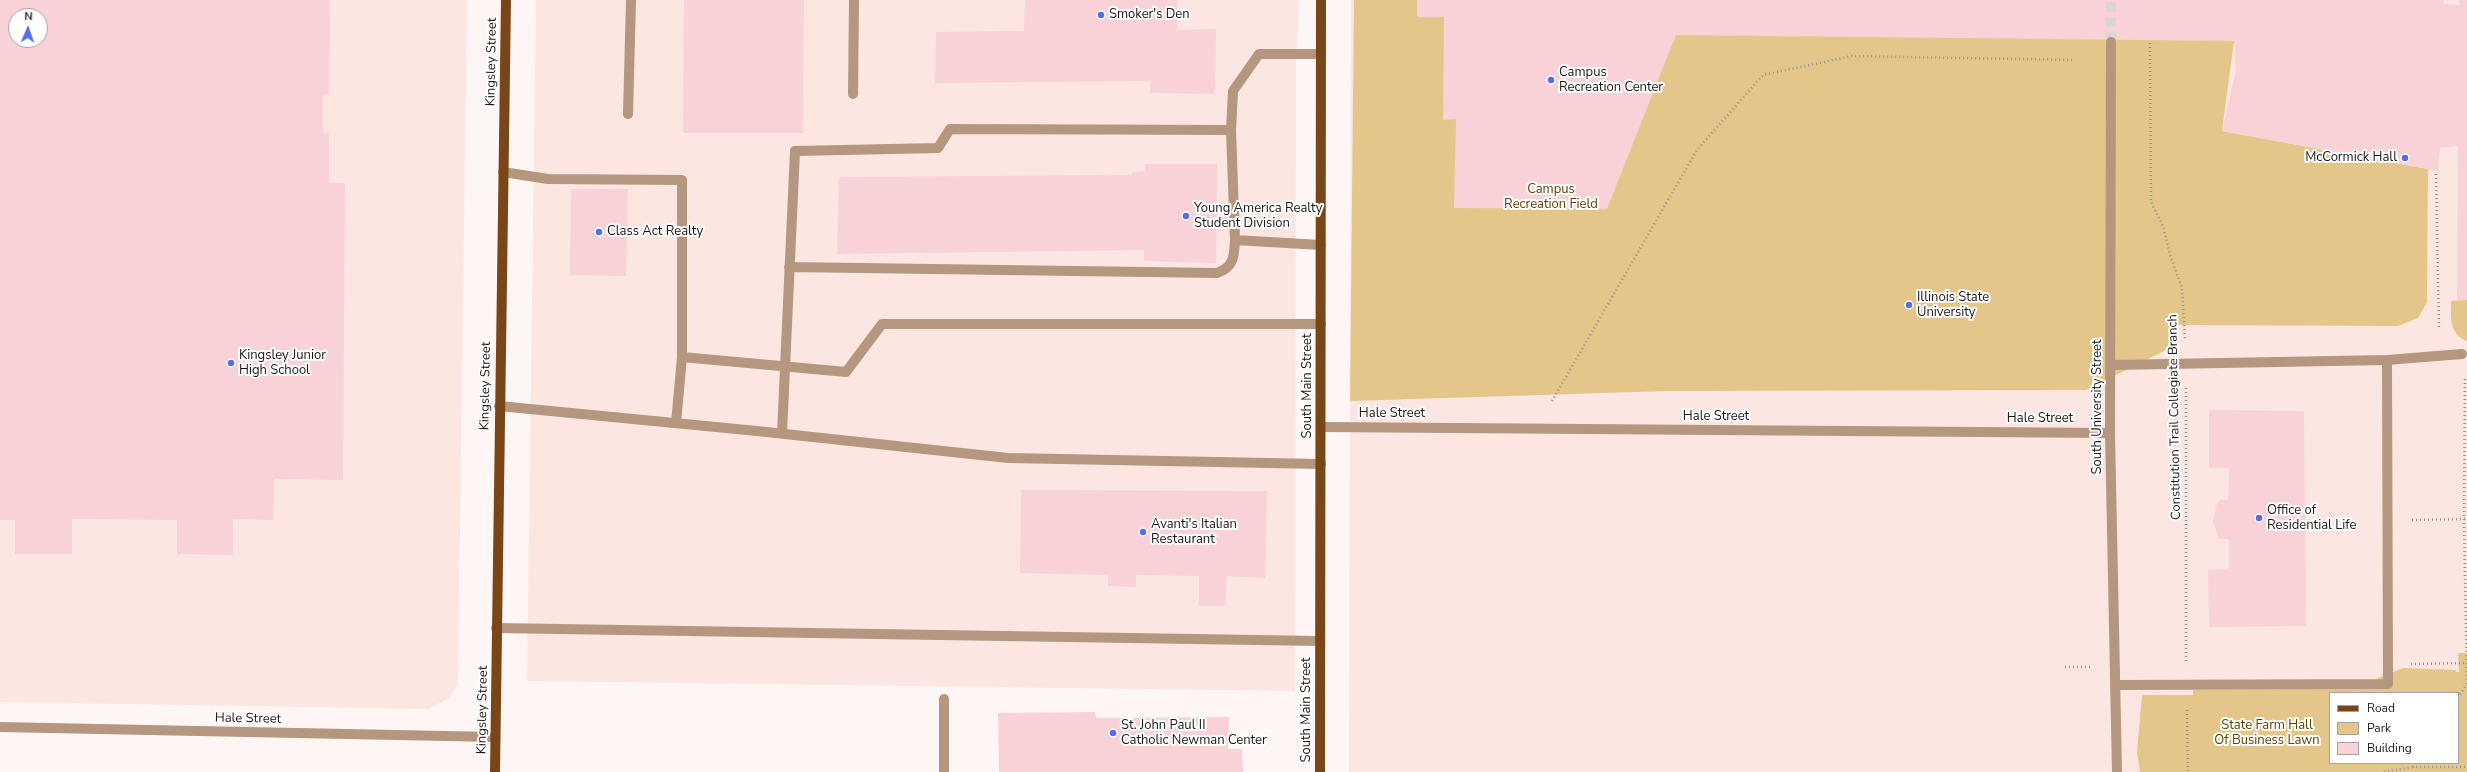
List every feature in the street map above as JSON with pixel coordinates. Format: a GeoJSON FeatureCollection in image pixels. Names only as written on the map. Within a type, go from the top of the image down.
{"type":"FeatureCollection","features":[{"type":"Feature","properties":{"kind":"main road","name":"Kingsley Street"},"geometry":{"type":"LineString","coordinates":[[495,772],[499,406],[506,0]]}},
{"type":"Feature","properties":{"kind":"main road","name":"South Main Street"},"geometry":{"type":"LineString","coordinates":[[1320,772],[1321,0]]}},
{"type":"Feature","properties":{"kind":"street"},"geometry":{"type":"LineString","coordinates":[[628,114],[632,0]]}},
{"type":"Feature","properties":{"kind":"street"},"geometry":{"type":"LineString","coordinates":[[853,94],[854,0]]}},
{"type":"Feature","properties":{"kind":"street","name":"South University Street"},"geometry":{"type":"LineString","coordinates":[[2111,42],[2110,433],[2117,772]]}},
{"type":"Feature","properties":{"kind":"street"},"geometry":{"type":"LineString","coordinates":[[790,267],[1217,273],[1226,270],[1232,262],[1235,240],[1231,130],[1233,91],[1259,54],[1321,54]]}},
{"type":"Feature","properties":{"kind":"street"},"geometry":{"type":"LineString","coordinates":[[782,433],[795,151],[938,148],[950,129],[1231,130]]}},
{"type":"Feature","properties":{"kind":"street"},"geometry":{"type":"LineString","coordinates":[[503,172],[548,179],[682,180],[682,357],[676,423]]}},
{"type":"Feature","properties":{"kind":"street"},"geometry":{"type":"LineString","coordinates":[[1235,240],[1321,245]]}},
{"type":"Feature","properties":{"kind":"street"},"geometry":{"type":"LineString","coordinates":[[682,357],[785,365],[846,372],[882,324],[1321,324]]}},
{"type":"Feature","properties":{"kind":"street"},"geometry":{"type":"LineString","coordinates":[[2111,365],[2187,362],[2387,360],[2462,354]]}},
{"type":"Feature","properties":{"kind":"street"},"geometry":{"type":"LineString","coordinates":[[2116,684],[2388,684],[2387,360]]}},
{"type":"Feature","properties":{"kind":"street"},"geometry":{"type":"LineString","coordinates":[[499,406],[782,433],[1008,458],[1321,464]]}},
{"type":"Feature","properties":{"kind":"street","name":"Hale Street"},"geometry":{"type":"LineString","coordinates":[[1321,427],[2110,433]]}},
{"type":"Feature","properties":{"kind":"street"},"geometry":{"type":"LineString","coordinates":[[496,628],[1320,642]]}},
{"type":"Feature","properties":{"kind":"street"},"geometry":{"type":"LineString","coordinates":[[944,699],[944,772]]}},
{"type":"Feature","properties":{"kind":"street","name":"Hale Street"},"geometry":{"type":"LineString","coordinates":[[0,727],[496,737]]}},
{"type":"Feature","properties":{"kind":"path","name":"Constitution Trail Collegiate Branch"},"geometry":{"type":"LineString","coordinates":[[2150,43],[2151,202],[2163,226],[2171,258],[2182,288],[2187,362],[2188,772]]}},
{"type":"Feature","properties":{"kind":"path"},"geometry":{"type":"LineString","coordinates":[[1552,401],[1697,150],[1763,75],[1852,56],[2072,60]]}},
{"type":"Feature","properties":{"kind":"path"},"geometry":{"type":"LineString","coordinates":[[2436,174],[2437,328],[2462,354],[2465,375],[2467,684],[2459,696]]}},
{"type":"Feature","properties":{"kind":"path"},"geometry":{"type":"LineString","coordinates":[[2387,520],[2465,519]]}},
{"type":"Feature","properties":{"kind":"path"},"geometry":{"type":"LineString","coordinates":[[2065,667],[2090,666]]}},
{"type":"Feature","properties":{"kind":"path"},"geometry":{"type":"LineString","coordinates":[[2384,772],[2413,767],[2467,767]]}},
{"type":"Feature","properties":{"kind":"shaded area","name":"Kingsley Junior High School"},"geometry":{"type":"Polygon","coordinates":[[[0,0],[467,0],[458,685],[450,697],[429,709],[0,702],[0,0]]]}},
{"type":"Feature","properties":{"kind":"shaded area"},"geometry":{"type":"Polygon","coordinates":[[[536,0],[1299,0],[1296,69],[1295,691],[527,681],[536,0]]]}},
{"type":"Feature","properties":{"kind":"shaded area","name":"Illinois State University"},"geometry":{"type":"Polygon","coordinates":[[[1351,0],[2467,0],[2467,772],[1349,772],[1351,0]]]}},
{"type":"Feature","properties":{"kind":"green space","name":"Campus Recreation Field"},"geometry":{"type":"Polygon","coordinates":[[[1354,0],[2087,0],[2234,41],[2222,131],[2428,169],[2427,302],[2418,318],[2398,326],[2178,325],[2178,344],[2086,390],[1667,391],[1350,401],[1354,0]]]}},
{"type":"Feature","properties":{"kind":"green space"},"geometry":{"type":"Polygon","coordinates":[[[2467,300],[2467,341],[2457,334],[2452,325],[2451,301],[2467,300]]]}},
{"type":"Feature","properties":{"kind":"green space","name":"State Farm Hall Of Business Lawn"},"geometry":{"type":"Polygon","coordinates":[[[2458,653],[2467,653],[2467,772],[2140,772],[2137,752],[2142,695],[2193,695],[2193,690],[2352,689],[2403,668],[2456,670],[2456,672],[2459,672],[2458,653]]]}},
{"type":"Feature","properties":{"kind":"building"},"geometry":{"type":"Polygon","coordinates":[[[0,0],[330,0],[329,95],[323,96],[323,133],[329,133],[329,183],[345,183],[343,480],[274,479],[273,520],[233,519],[233,555],[177,554],[177,520],[72,519],[72,554],[15,554],[15,520],[0,520],[0,0]]]}},
{"type":"Feature","properties":{"kind":"building"},"geometry":{"type":"Polygon","coordinates":[[[684,0],[804,0],[803,133],[683,133],[684,0]]]}},
{"type":"Feature","properties":{"kind":"building"},"geometry":{"type":"Polygon","coordinates":[[[1025,0],[1177,0],[1177,30],[1216,29],[1215,94],[1150,93],[1151,81],[935,83],[936,32],[1024,31],[1025,0]]]}},
{"type":"Feature","properties":{"kind":"building","name":"Campus Recreation Center"},"geometry":{"type":"Polygon","coordinates":[[[1417,0],[2443,0],[2444,4],[2459,5],[2459,0],[2467,0],[2467,300],[2457,300],[2458,146],[2440,148],[2438,171],[2222,131],[2236,70],[2234,41],[1676,35],[1607,209],[1454,208],[1456,119],[1443,120],[1444,17],[1417,17],[1417,0]]]}},
{"type":"Feature","properties":{"kind":"building"},"geometry":{"type":"Polygon","coordinates":[[[1145,164],[1217,164],[1216,263],[1144,261],[1144,250],[837,254],[839,177],[1132,175],[1132,172],[1145,171],[1145,164]]]}},
{"type":"Feature","properties":{"kind":"building","name":"Class Act Realty"},"geometry":{"type":"Polygon","coordinates":[[[571,189],[628,189],[626,276],[570,275],[571,189]]]}},
{"type":"Feature","properties":{"kind":"building","name":"Office of Residential Life"},"geometry":{"type":"Polygon","coordinates":[[[2209,410],[2304,411],[2306,626],[2209,627],[2208,570],[2229,569],[2229,539],[2219,539],[2213,520],[2217,504],[2221,499],[2228,500],[2229,468],[2209,468],[2209,410]]]}},
{"type":"Feature","properties":{"kind":"building","name":"Avanti's Italian Restaurant"},"geometry":{"type":"Polygon","coordinates":[[[1021,490],[1267,491],[1265,578],[1227,576],[1225,606],[1199,606],[1199,576],[1136,575],[1136,587],[1108,586],[1108,575],[1020,573],[1021,490]]]}},
{"type":"Feature","properties":{"kind":"building","name":"St. John Paul II Catholic Newman Center"},"geometry":{"type":"Polygon","coordinates":[[[1095,712],[1096,718],[1229,717],[1228,749],[1242,749],[1243,772],[999,772],[998,713],[1095,712]]]}},
{"type":"Feature","properties":{"kind":"tunnel"},"geometry":{"type":"LineString","coordinates":[[2111,0],[2111,42]]}},
{"type":"Feature","properties":{"kind":"place","name":"Smoker's Den"},"geometry":{"type":"Point","coordinates":[1101,15]}},
{"type":"Feature","properties":{"kind":"place","name":"Campus Recreation Center"},"geometry":{"type":"Point","coordinates":[1551,80]}},
{"type":"Feature","properties":{"kind":"place","name":"McCormick Hall"},"geometry":{"type":"Point","coordinates":[2405,158]}},
{"type":"Feature","properties":{"kind":"place","name":"Young America Realty Student Division"},"geometry":{"type":"Point","coordinates":[1186,216]}},
{"type":"Feature","properties":{"kind":"place","name":"Class Act Realty"},"geometry":{"type":"Point","coordinates":[599,232]}},
{"type":"Feature","properties":{"kind":"place","name":"Illinois State University"},"geometry":{"type":"Point","coordinates":[1909,305]}},
{"type":"Feature","properties":{"kind":"place","name":"Kingsley Junior High School"},"geometry":{"type":"Point","coordinates":[231,363]}},
{"type":"Feature","properties":{"kind":"place","name":"Office of Residential Life"},"geometry":{"type":"Point","coordinates":[2259,518]}},
{"type":"Feature","properties":{"kind":"place","name":"Avanti's Italian Restaurant"},"geometry":{"type":"Point","coordinates":[1143,532]}},
{"type":"Feature","properties":{"kind":"place","name":"St. John Paul II Catholic Newman Center"},"geometry":{"type":"Point","coordinates":[1113,733]}}]}
